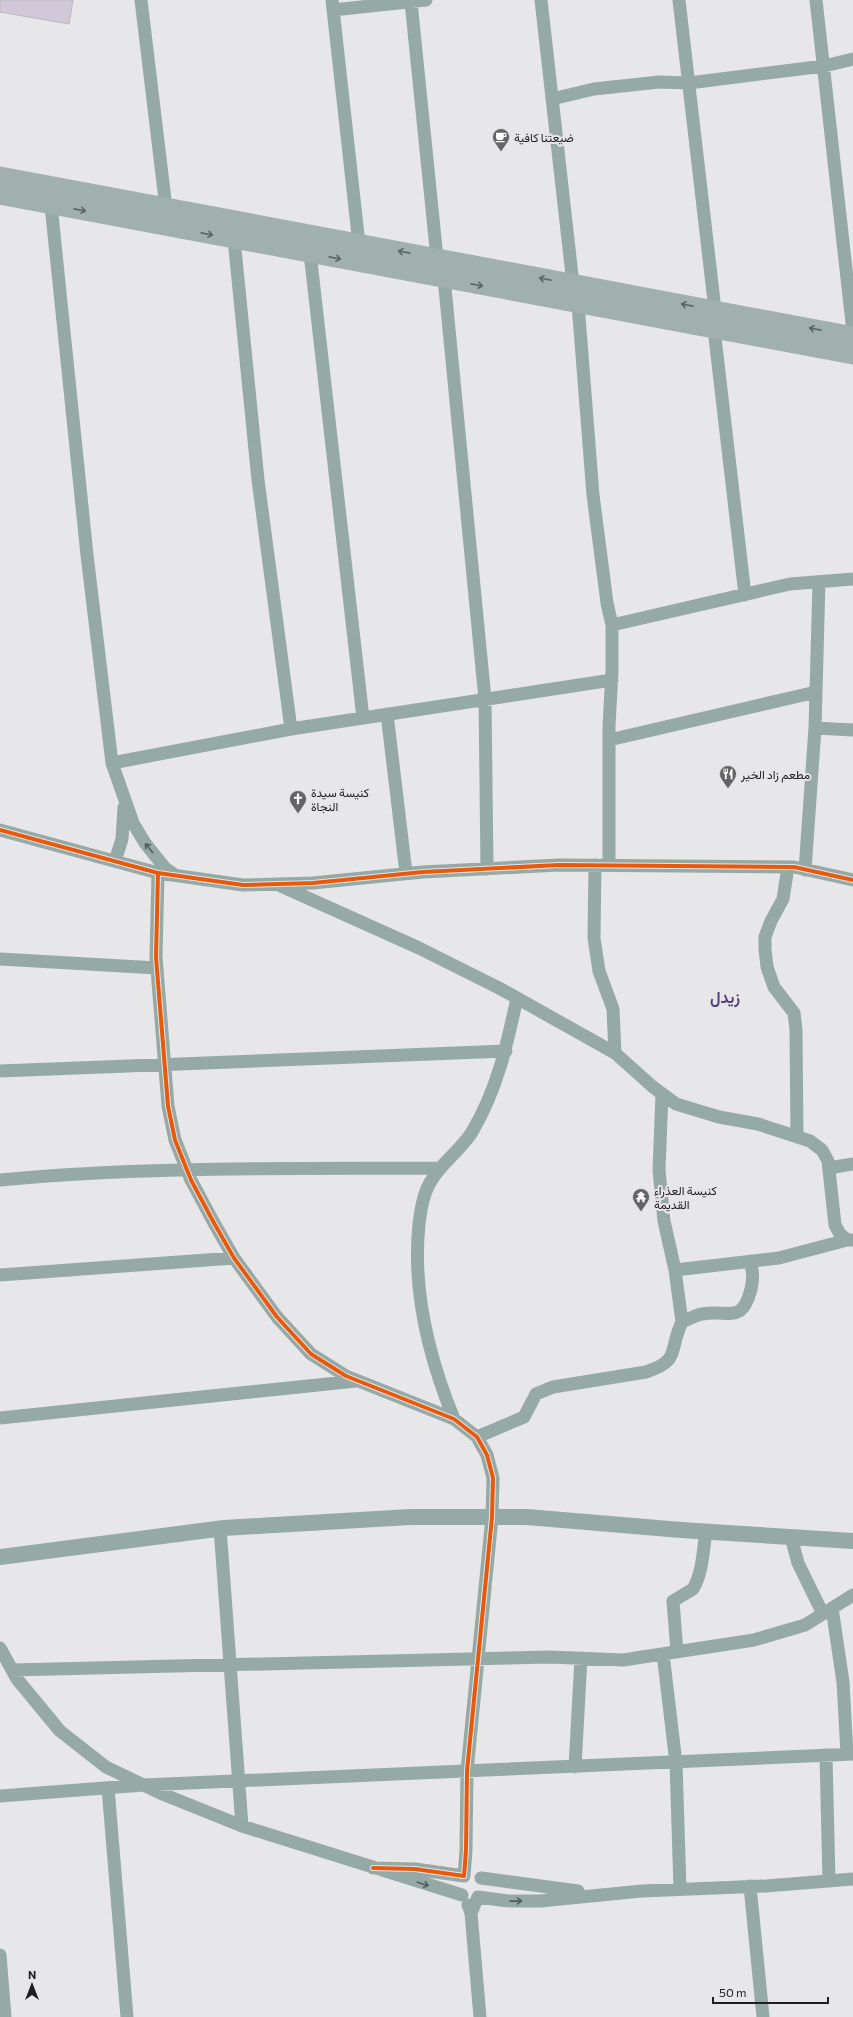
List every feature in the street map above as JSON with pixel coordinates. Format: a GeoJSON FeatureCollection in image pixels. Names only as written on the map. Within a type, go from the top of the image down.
{"type":"FeatureCollection","features":[{"type":"Feature","properties":{"kind":"main road"},"geometry":{"type":"LineString","coordinates":[[0,176],[853,336]]}},
{"type":"Feature","properties":{"kind":"main road"},"geometry":{"type":"LineString","coordinates":[[0,195],[853,355]]}},
{"type":"Feature","properties":{"kind":"street"},"geometry":{"type":"LineString","coordinates":[[141,0],[166,208]]}},
{"type":"Feature","properties":{"kind":"street"},"geometry":{"type":"LineString","coordinates":[[359,244],[333,5],[426,0]]}},
{"type":"Feature","properties":{"kind":"street"},"geometry":{"type":"LineString","coordinates":[[542,0],[573,284]]}},
{"type":"Feature","properties":{"kind":"street"},"geometry":{"type":"LineString","coordinates":[[679,0],[715,310]]}},
{"type":"Feature","properties":{"kind":"street"},"geometry":{"type":"LineString","coordinates":[[816,0],[853,332]]}},
{"type":"Feature","properties":{"kind":"street"},"geometry":{"type":"LineString","coordinates":[[411,2],[437,258]]}},
{"type":"Feature","properties":{"kind":"street"},"geometry":{"type":"LineString","coordinates":[[552,99],[594,89],[659,82],[689,83],[824,66],[853,59]]}},
{"type":"Feature","properties":{"kind":"street"},"geometry":{"type":"LineString","coordinates":[[52,205],[87,555],[112,764],[133,823],[145,843],[165,868],[175,875]]}},
{"type":"Feature","properties":{"kind":"street"},"geometry":{"type":"LineString","coordinates":[[234,239],[258,480],[291,729]]}},
{"type":"Feature","properties":{"kind":"street"},"geometry":{"type":"LineString","coordinates":[[310,254],[363,718]]}},
{"type":"Feature","properties":{"kind":"street"},"geometry":{"type":"LineString","coordinates":[[444,278],[485,699],[487,868]]}},
{"type":"Feature","properties":{"kind":"street"},"geometry":{"type":"LineString","coordinates":[[578,304],[592,495],[607,603],[612,625],[612,680],[609,740],[609,866]]}},
{"type":"Feature","properties":{"kind":"street"},"geometry":{"type":"LineString","coordinates":[[714,329],[745,595]]}},
{"type":"Feature","properties":{"kind":"street"},"geometry":{"type":"LineString","coordinates":[[612,625],[790,584],[853,578]]}},
{"type":"Feature","properties":{"kind":"street"},"geometry":{"type":"LineString","coordinates":[[805,870],[815,728],[819,582]]}},
{"type":"Feature","properties":{"kind":"street"},"geometry":{"type":"LineString","coordinates":[[112,764],[291,729],[612,680]]}},
{"type":"Feature","properties":{"kind":"street"},"geometry":{"type":"LineString","coordinates":[[609,740],[816,692]]}},
{"type":"Feature","properties":{"kind":"street"},"geometry":{"type":"LineString","coordinates":[[387,714],[406,873]]}},
{"type":"Feature","properties":{"kind":"street"},"geometry":{"type":"LineString","coordinates":[[815,728],[853,730]]}},
{"type":"Feature","properties":{"kind":"street"},"geometry":{"type":"LineString","coordinates":[[115,861],[122,840],[124,798]]}},
{"type":"Feature","properties":{"kind":"street"},"geometry":{"type":"LineString","coordinates":[[0,830],[158,873],[242,885],[313,883],[406,873],[487,868],[596,865],[788,867],[853,880]]}},
{"type":"Feature","properties":{"kind":"street"},"geometry":{"type":"LineString","coordinates":[[596,865],[594,938],[599,971],[612,1009],[616,1053]]}},
{"type":"Feature","properties":{"kind":"street"},"geometry":{"type":"LineString","coordinates":[[788,867],[783,899],[771,920],[765,937],[765,948],[767,967],[774,987],[794,1013],[796,1030],[797,1137]]}},
{"type":"Feature","properties":{"kind":"street"},"geometry":{"type":"LineString","coordinates":[[158,873],[157,968],[168,1106],[175,1140],[188,1171],[214,1223],[234,1258],[278,1317],[311,1354],[346,1376],[454,1419],[477,1437],[487,1455],[493,1478],[492,1517],[467,1771],[466,1850],[474,1876],[484,1884],[484,1890],[468,1897]]}},
{"type":"Feature","properties":{"kind":"street"},"geometry":{"type":"LineString","coordinates":[[278,884],[419,948],[517,998],[616,1053],[662,1094],[676,1104],[719,1117],[758,1124],[810,1141],[822,1150],[829,1168],[835,1225],[840,1234],[850,1240]]}},
{"type":"Feature","properties":{"kind":"street"},"geometry":{"type":"LineString","coordinates":[[0,959],[157,968]]}},
{"type":"Feature","properties":{"kind":"street"},"geometry":{"type":"LineString","coordinates":[[454,1419],[442,1389],[426,1333],[418,1279],[418,1236],[422,1204],[431,1181],[440,1168],[471,1133],[495,1085],[506,1051],[517,998]]}},
{"type":"Feature","properties":{"kind":"street"},"geometry":{"type":"LineString","coordinates":[[0,1071],[506,1051]]}},
{"type":"Feature","properties":{"kind":"street"},"geometry":{"type":"LineString","coordinates":[[477,1437],[524,1417],[536,1394],[553,1387],[646,1372],[661,1367],[672,1357],[675,1335],[682,1322],[675,1270],[664,1221],[659,1170],[662,1094]]}},
{"type":"Feature","properties":{"kind":"street"},"geometry":{"type":"LineString","coordinates":[[829,1168],[853,1164]]}},
{"type":"Feature","properties":{"kind":"street"},"geometry":{"type":"LineString","coordinates":[[0,1180],[58,1175],[188,1171],[440,1168]]}},
{"type":"Feature","properties":{"kind":"street"},"geometry":{"type":"LineString","coordinates":[[675,1270],[779,1258],[850,1240]]}},
{"type":"Feature","properties":{"kind":"street"},"geometry":{"type":"LineString","coordinates":[[0,1275],[234,1258]]}},
{"type":"Feature","properties":{"kind":"street"},"geometry":{"type":"LineString","coordinates":[[682,1322],[702,1314],[737,1312],[743,1309],[748,1302],[752,1283],[750,1261]]}},
{"type":"Feature","properties":{"kind":"street"},"geometry":{"type":"LineString","coordinates":[[0,1418],[359,1381]]}},
{"type":"Feature","properties":{"kind":"street"},"geometry":{"type":"LineString","coordinates":[[0,1557],[220,1528],[410,1517],[527,1517],[706,1532],[853,1541]]}},
{"type":"Feature","properties":{"kind":"street"},"geometry":{"type":"LineString","coordinates":[[220,1528],[242,1826]]}},
{"type":"Feature","properties":{"kind":"street"},"geometry":{"type":"LineString","coordinates":[[677,1652],[673,1601],[693,1589],[695,1585],[702,1563],[706,1532]]}},
{"type":"Feature","properties":{"kind":"street"},"geometry":{"type":"LineString","coordinates":[[0,1796],[144,1785],[676,1763],[850,1754],[843,1682],[828,1611],[798,1563],[791,1537]]}},
{"type":"Feature","properties":{"kind":"street"},"geometry":{"type":"LineString","coordinates":[[12,1670],[549,1657],[623,1660],[754,1640],[805,1624],[853,1595]]}},
{"type":"Feature","properties":{"kind":"street"},"geometry":{"type":"LineString","coordinates":[[0,1648],[17,1679],[60,1731],[106,1767],[144,1785],[242,1826],[468,1897],[508,1901],[540,1901],[604,1894],[853,1879]]}},
{"type":"Feature","properties":{"kind":"street"},"geometry":{"type":"LineString","coordinates":[[663,1654],[676,1763],[680,1889]]}},
{"type":"Feature","properties":{"kind":"street"},"geometry":{"type":"LineString","coordinates":[[575,1767],[580,1658]]}},
{"type":"Feature","properties":{"kind":"street"},"geometry":{"type":"LineString","coordinates":[[826,1755],[829,1881]]}},
{"type":"Feature","properties":{"kind":"street"},"geometry":{"type":"LineString","coordinates":[[108,1788],[127,2017]]}},
{"type":"Feature","properties":{"kind":"street"},"geometry":{"type":"LineString","coordinates":[[373,1868],[415,1869],[604,1894]]}},
{"type":"Feature","properties":{"kind":"street"},"geometry":{"type":"LineString","coordinates":[[474,1876],[460,1881],[458,1887],[468,1897],[471,1913],[480,2017]]}},
{"type":"Feature","properties":{"kind":"street"},"geometry":{"type":"LineString","coordinates":[[750,1886],[763,2017]]}},
{"type":"Feature","properties":{"kind":"street"},"geometry":{"type":"LineString","coordinates":[[0,1955],[5,2017]]}},
{"type":"Feature","properties":{"kind":"building"},"geometry":{"type":"Polygon","coordinates":[[[0,0],[73,0],[69,24],[0,12],[0,0]]]}},
{"type":"Feature","properties":{"kind":"cycle path"},"geometry":{"type":"LineString","coordinates":[[0,830],[158,873],[243,885],[313,883],[423,872],[559,865],[794,867],[853,880]]}},
{"type":"Feature","properties":{"kind":"cycle path"},"geometry":{"type":"LineString","coordinates":[[158,873],[156,957],[168,1106],[175,1140],[191,1180],[214,1223],[234,1258],[277,1317],[311,1354],[346,1376],[454,1419],[477,1437],[487,1455],[493,1478],[492,1517],[467,1771],[466,1850],[464,1876],[415,1869],[373,1868]]}},
{"type":"Feature","properties":{"kind":"place","name":"ضيعتنا كافية"},"geometry":{"type":"Point","coordinates":[501,152]}},
{"type":"Feature","properties":{"kind":"place","name":"مطعم زاد الخير"},"geometry":{"type":"Point","coordinates":[728,789]}},
{"type":"Feature","properties":{"kind":"place","name":"كنيسة سيدة النجاة"},"geometry":{"type":"Point","coordinates":[298,814]}},
{"type":"Feature","properties":{"kind":"place","name":"كنيسة العذراء القديمة"},"geometry":{"type":"Point","coordinates":[641,1212]}},
{"type":"Feature","properties":{"kind":"district","name":"زيدل"},"geometry":{"type":"Point","coordinates":[725,996]}}]}
